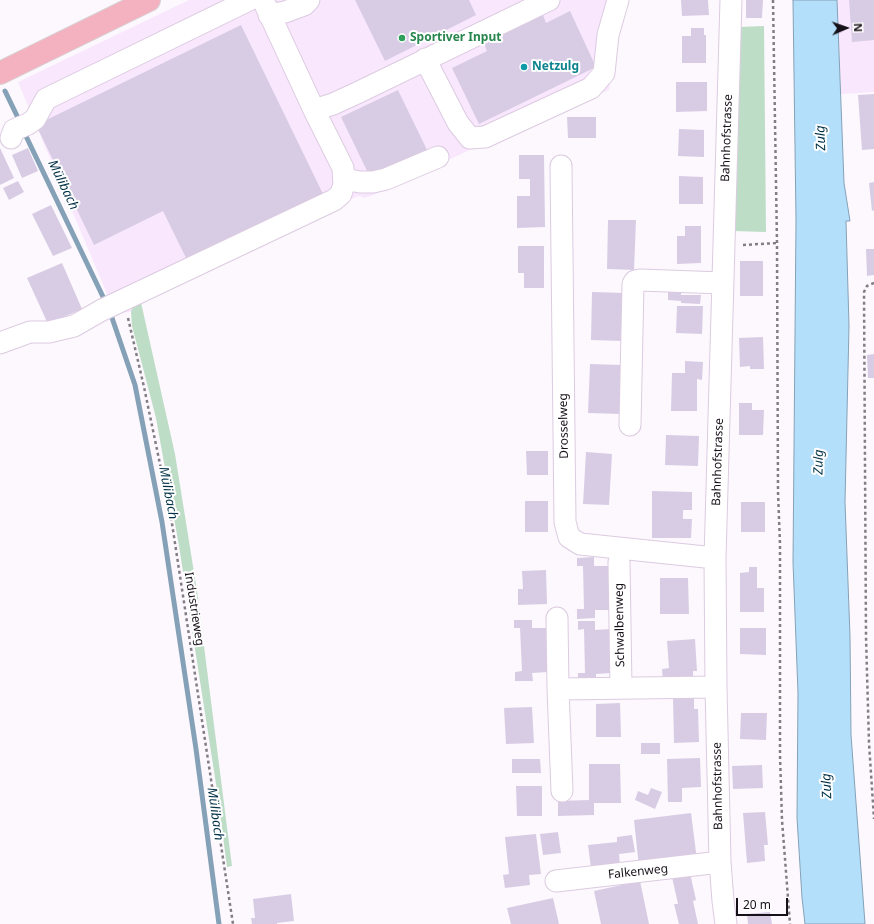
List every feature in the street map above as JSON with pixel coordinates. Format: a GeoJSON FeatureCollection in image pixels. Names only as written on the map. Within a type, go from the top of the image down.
{"type":"FeatureCollection","features":[{"type":"Feature","properties":{"kind":"main road"},"geometry":{"type":"LineString","coordinates":[[0,73],[150,0]]}},
{"type":"Feature","properties":{"kind":"street"},"geometry":{"type":"LineString","coordinates":[[18,131],[35,119],[46,99],[249,0]]}},
{"type":"Feature","properties":{"kind":"street"},"geometry":{"type":"LineString","coordinates":[[266,7],[285,12],[304,5],[309,0]]}},
{"type":"Feature","properties":{"kind":"street"},"geometry":{"type":"LineString","coordinates":[[314,110],[333,104],[549,0]]}},
{"type":"Feature","properties":{"kind":"street"},"geometry":{"type":"LineString","coordinates":[[426,59],[458,123],[470,138],[485,137],[591,88],[604,73],[608,35],[618,0]]}},
{"type":"Feature","properties":{"kind":"street","name":"Bahnhofstrasse"},"geometry":{"type":"LineString","coordinates":[[726,924],[722,901],[720,862],[715,558],[731,0]]}},
{"type":"Feature","properties":{"kind":"street"},"geometry":{"type":"LineString","coordinates":[[0,343],[30,332],[49,332],[74,326],[113,305],[334,200],[341,194],[344,184],[343,168],[266,7]]}},
{"type":"Feature","properties":{"kind":"street"},"geometry":{"type":"LineString","coordinates":[[344,179],[360,182],[374,182],[386,179],[438,157]]}},
{"type":"Feature","properties":{"kind":"street","name":"Drosselweg"},"geometry":{"type":"LineString","coordinates":[[561,166],[565,522],[569,537],[580,544],[715,558]]}},
{"type":"Feature","properties":{"kind":"street"},"geometry":{"type":"LineString","coordinates":[[630,425],[633,284],[635,281],[640,280],[723,283]]}},
{"type":"Feature","properties":{"kind":"street","name":"Schwalbenweg"},"geometry":{"type":"LineString","coordinates":[[619,562],[621,688]]}},
{"type":"Feature","properties":{"kind":"street"},"geometry":{"type":"LineString","coordinates":[[557,618],[562,791]]}},
{"type":"Feature","properties":{"kind":"street"},"geometry":{"type":"LineString","coordinates":[[558,689],[716,687]]}},
{"type":"Feature","properties":{"kind":"street","name":"Falkenweg"},"geometry":{"type":"LineString","coordinates":[[556,881],[720,862]]}},
{"type":"Feature","properties":{"kind":"path"},"geometry":{"type":"LineString","coordinates":[[773,0],[777,243],[778,492],[780,544],[780,755],[782,827],[790,924]]}},
{"type":"Feature","properties":{"kind":"path"},"geometry":{"type":"LineString","coordinates":[[724,246],[777,243]]}},
{"type":"Feature","properties":{"kind":"path"},"geometry":{"type":"LineString","coordinates":[[874,283],[866,286],[864,292],[866,637],[869,743],[874,819]]}},
{"type":"Feature","properties":{"kind":"path","name":"Industrieweg"},"geometry":{"type":"LineString","coordinates":[[113,305],[144,387],[171,517],[233,924]]}},
{"type":"Feature","properties":{"kind":"shaded area"},"geometry":{"type":"Polygon","coordinates":[[[189,0],[622,0],[609,90],[487,142],[371,196],[364,198],[360,196],[344,201],[133,305],[131,312],[115,313],[18,82],[189,0]]]}},
{"type":"Feature","properties":{"kind":"shaded area"},"geometry":{"type":"Polygon","coordinates":[[[837,0],[874,0],[874,92],[841,94],[837,0]]]}},
{"type":"Feature","properties":{"kind":"green space"},"geometry":{"type":"Polygon","coordinates":[[[764,26],[766,232],[734,231],[738,27],[764,26]]]}},
{"type":"Feature","properties":{"kind":"green space"},"geometry":{"type":"Polygon","coordinates":[[[140,298],[175,454],[197,591],[232,866],[227,867],[216,784],[179,546],[156,418],[132,326],[131,312],[133,305],[140,298]]]}},
{"type":"Feature","properties":{"kind":"water","name":"Zulg"},"geometry":{"type":"Polygon","coordinates":[[[793,0],[837,0],[844,183],[850,221],[846,221],[849,326],[845,502],[850,636],[851,735],[865,924],[805,924],[802,898],[797,818],[798,693],[793,562],[796,220],[793,0]]]}},
{"type":"Feature","properties":{"kind":"building","name":"Sportiver Input"},"geometry":{"type":"Polygon","coordinates":[[[355,0],[469,0],[476,15],[385,61],[355,0]]]}},
{"type":"Feature","properties":{"kind":"building"},"geometry":{"type":"Polygon","coordinates":[[[681,0],[708,0],[709,15],[682,16],[681,0]]]}},
{"type":"Feature","properties":{"kind":"building"},"geometry":{"type":"Polygon","coordinates":[[[746,0],[763,0],[762,18],[746,18],[746,0]]]}},
{"type":"Feature","properties":{"kind":"building"},"geometry":{"type":"Polygon","coordinates":[[[849,0],[874,0],[874,40],[852,42],[849,0]]]}},
{"type":"Feature","properties":{"kind":"building","name":"Netzulg"},"geometry":{"type":"Polygon","coordinates":[[[570,11],[596,67],[479,124],[452,68],[487,51],[484,44],[543,15],[546,23],[570,11]]]}},
{"type":"Feature","properties":{"kind":"building"},"geometry":{"type":"Polygon","coordinates":[[[241,25],[323,194],[187,260],[163,211],[94,245],[36,125],[241,25]]]}},
{"type":"Feature","properties":{"kind":"building"},"geometry":{"type":"Polygon","coordinates":[[[691,28],[704,28],[704,35],[706,35],[706,63],[682,63],[682,36],[691,36],[691,28]]]}},
{"type":"Feature","properties":{"kind":"building"},"geometry":{"type":"Polygon","coordinates":[[[676,82],[707,82],[707,111],[676,112],[676,82]]]}},
{"type":"Feature","properties":{"kind":"building"},"geometry":{"type":"Polygon","coordinates":[[[398,90],[427,150],[370,177],[341,117],[398,90]]]}},
{"type":"Feature","properties":{"kind":"building"},"geometry":{"type":"Polygon","coordinates":[[[874,94],[874,149],[862,150],[858,95],[874,94]]]}},
{"type":"Feature","properties":{"kind":"building"},"geometry":{"type":"Polygon","coordinates":[[[567,117],[596,117],[596,138],[568,138],[567,117]]]}},
{"type":"Feature","properties":{"kind":"building"},"geometry":{"type":"Polygon","coordinates":[[[679,129],[704,130],[704,157],[678,156],[679,129]]]}},
{"type":"Feature","properties":{"kind":"building"},"geometry":{"type":"Polygon","coordinates":[[[0,148],[14,178],[0,185],[0,148]]]}},
{"type":"Feature","properties":{"kind":"building"},"geometry":{"type":"Polygon","coordinates":[[[28,148],[38,171],[22,178],[12,155],[28,148]]]}},
{"type":"Feature","properties":{"kind":"building"},"geometry":{"type":"Polygon","coordinates":[[[519,155],[544,155],[545,227],[517,228],[517,196],[530,196],[530,179],[519,179],[519,155]]]}},
{"type":"Feature","properties":{"kind":"building"},"geometry":{"type":"Polygon","coordinates":[[[679,176],[703,177],[703,204],[679,204],[679,176]]]}},
{"type":"Feature","properties":{"kind":"building"},"geometry":{"type":"Polygon","coordinates":[[[18,181],[24,192],[9,200],[3,188],[18,181]]]}},
{"type":"Feature","properties":{"kind":"building"},"geometry":{"type":"Polygon","coordinates":[[[874,182],[874,210],[872,211],[869,183],[874,182]]]}},
{"type":"Feature","properties":{"kind":"building"},"geometry":{"type":"Polygon","coordinates":[[[51,205],[72,248],[53,256],[32,214],[51,205]]]}},
{"type":"Feature","properties":{"kind":"building"},"geometry":{"type":"Polygon","coordinates":[[[608,220],[636,220],[634,270],[607,269],[608,220]]]}},
{"type":"Feature","properties":{"kind":"building"},"geometry":{"type":"Polygon","coordinates":[[[685,226],[701,226],[701,263],[677,264],[677,236],[685,236],[685,226]]]}},
{"type":"Feature","properties":{"kind":"building"},"geometry":{"type":"Polygon","coordinates":[[[518,246],[544,246],[544,288],[524,288],[524,273],[518,273],[518,246]]]}},
{"type":"Feature","properties":{"kind":"building"},"geometry":{"type":"Polygon","coordinates":[[[866,249],[874,249],[874,275],[867,276],[866,249]]]}},
{"type":"Feature","properties":{"kind":"building"},"geometry":{"type":"Polygon","coordinates":[[[740,261],[763,261],[763,296],[740,296],[740,261]]]}},
{"type":"Feature","properties":{"kind":"building"},"geometry":{"type":"Polygon","coordinates":[[[62,263],[82,309],[48,324],[27,278],[62,263]]]}},
{"type":"Feature","properties":{"kind":"building"},"geometry":{"type":"Polygon","coordinates":[[[668,291],[681,291],[681,295],[701,295],[700,304],[681,303],[681,301],[668,300],[668,291]]]}},
{"type":"Feature","properties":{"kind":"building"},"geometry":{"type":"Polygon","coordinates":[[[592,292],[625,293],[623,341],[591,340],[592,292]]]}},
{"type":"Feature","properties":{"kind":"building"},"geometry":{"type":"Polygon","coordinates":[[[677,306],[703,306],[702,334],[676,333],[677,306]]]}},
{"type":"Feature","properties":{"kind":"building"},"geometry":{"type":"Polygon","coordinates":[[[763,337],[764,369],[750,369],[750,366],[740,367],[739,338],[763,337]]]}},
{"type":"Feature","properties":{"kind":"building"},"geometry":{"type":"Polygon","coordinates":[[[874,354],[874,378],[868,378],[867,355],[874,354]]]}},
{"type":"Feature","properties":{"kind":"building"},"geometry":{"type":"Polygon","coordinates":[[[685,361],[703,362],[702,380],[697,379],[697,411],[671,411],[672,373],[685,373],[685,361]]]}},
{"type":"Feature","properties":{"kind":"building"},"geometry":{"type":"Polygon","coordinates":[[[590,364],[622,365],[621,414],[588,413],[590,364]]]}},
{"type":"Feature","properties":{"kind":"building"},"geometry":{"type":"Polygon","coordinates":[[[739,403],[752,403],[752,410],[764,410],[763,435],[739,435],[739,403]]]}},
{"type":"Feature","properties":{"kind":"building"},"geometry":{"type":"Polygon","coordinates":[[[666,435],[699,436],[698,466],[665,465],[666,435]]]}},
{"type":"Feature","properties":{"kind":"building"},"geometry":{"type":"Polygon","coordinates":[[[526,451],[548,451],[548,475],[527,475],[526,451]]]}},
{"type":"Feature","properties":{"kind":"building"},"geometry":{"type":"Polygon","coordinates":[[[586,452],[612,454],[609,505],[583,504],[586,452]]]}},
{"type":"Feature","properties":{"kind":"building"},"geometry":{"type":"Polygon","coordinates":[[[652,491],[692,492],[692,510],[683,510],[683,519],[692,519],[691,538],[652,538],[652,491]]]}},
{"type":"Feature","properties":{"kind":"building"},"geometry":{"type":"Polygon","coordinates":[[[525,501],[548,501],[548,532],[525,532],[525,501]]]}},
{"type":"Feature","properties":{"kind":"building"},"geometry":{"type":"Polygon","coordinates":[[[741,502],[765,502],[765,532],[741,532],[741,502]]]}},
{"type":"Feature","properties":{"kind":"building"},"geometry":{"type":"Polygon","coordinates":[[[594,557],[594,566],[609,566],[610,610],[595,610],[595,618],[577,619],[577,609],[584,609],[583,566],[577,566],[577,558],[594,557]]]}},
{"type":"Feature","properties":{"kind":"building"},"geometry":{"type":"Polygon","coordinates":[[[749,567],[757,567],[757,588],[764,588],[764,612],[740,612],[740,573],[749,572],[749,567]]]}},
{"type":"Feature","properties":{"kind":"building"},"geometry":{"type":"Polygon","coordinates":[[[546,570],[547,604],[518,605],[518,589],[523,589],[522,571],[546,570]]]}},
{"type":"Feature","properties":{"kind":"building"},"geometry":{"type":"Polygon","coordinates":[[[660,578],[688,578],[689,614],[660,614],[660,578]]]}},
{"type":"Feature","properties":{"kind":"building"},"geometry":{"type":"Polygon","coordinates":[[[514,620],[532,620],[532,628],[547,628],[548,672],[532,673],[533,681],[515,681],[515,672],[522,671],[520,628],[514,628],[514,620]]]}},
{"type":"Feature","properties":{"kind":"building"},"geometry":{"type":"Polygon","coordinates":[[[578,621],[595,621],[595,630],[610,629],[611,673],[596,674],[596,682],[578,683],[578,673],[585,673],[584,629],[578,630],[578,621]]]}},
{"type":"Feature","properties":{"kind":"building"},"geometry":{"type":"Polygon","coordinates":[[[740,628],[766,628],[766,655],[740,654],[740,628]]]}},
{"type":"Feature","properties":{"kind":"building"},"geometry":{"type":"Polygon","coordinates":[[[695,639],[697,671],[693,671],[693,680],[663,682],[662,669],[669,668],[667,641],[695,639]]]}},
{"type":"Feature","properties":{"kind":"building"},"geometry":{"type":"Polygon","coordinates":[[[673,698],[694,698],[694,709],[698,709],[699,742],[674,743],[673,698]]]}},
{"type":"Feature","properties":{"kind":"building"},"geometry":{"type":"Polygon","coordinates":[[[620,703],[621,737],[596,737],[596,704],[620,703]]]}},
{"type":"Feature","properties":{"kind":"building"},"geometry":{"type":"Polygon","coordinates":[[[532,707],[534,743],[506,744],[504,708],[532,707]]]}},
{"type":"Feature","properties":{"kind":"building"},"geometry":{"type":"Polygon","coordinates":[[[741,713],[767,713],[766,740],[740,739],[741,713]]]}},
{"type":"Feature","properties":{"kind":"building"},"geometry":{"type":"Polygon","coordinates":[[[641,743],[660,743],[660,754],[641,754],[641,743]]]}},
{"type":"Feature","properties":{"kind":"building"},"geometry":{"type":"Polygon","coordinates":[[[700,758],[701,787],[682,788],[682,802],[668,802],[667,759],[700,758]]]}},
{"type":"Feature","properties":{"kind":"building"},"geometry":{"type":"Polygon","coordinates":[[[512,759],[540,759],[541,773],[512,773],[512,759]]]}},
{"type":"Feature","properties":{"kind":"building"},"geometry":{"type":"Polygon","coordinates":[[[589,764],[620,764],[621,803],[594,803],[594,815],[558,816],[558,801],[589,800],[589,764]]]}},
{"type":"Feature","properties":{"kind":"building"},"geometry":{"type":"Polygon","coordinates":[[[762,765],[763,788],[733,789],[732,766],[762,765]]]}},
{"type":"Feature","properties":{"kind":"building"},"geometry":{"type":"Polygon","coordinates":[[[516,786],[542,786],[542,816],[517,816],[516,786]]]}},
{"type":"Feature","properties":{"kind":"building"},"geometry":{"type":"Polygon","coordinates":[[[651,788],[662,792],[655,809],[635,800],[638,791],[648,795],[651,788]]]}},
{"type":"Feature","properties":{"kind":"building"},"geometry":{"type":"Polygon","coordinates":[[[765,812],[768,845],[764,845],[765,861],[747,863],[743,813],[765,812]]]}},
{"type":"Feature","properties":{"kind":"building"},"geometry":{"type":"Polygon","coordinates":[[[691,813],[697,860],[639,867],[634,820],[691,813]]]}},
{"type":"Feature","properties":{"kind":"building"},"geometry":{"type":"Polygon","coordinates":[[[558,832],[561,853],[543,855],[540,834],[558,832]]]}},
{"type":"Feature","properties":{"kind":"building"},"geometry":{"type":"Polygon","coordinates":[[[536,834],[541,874],[529,875],[530,885],[505,888],[503,875],[509,874],[505,837],[536,834]]]}},
{"type":"Feature","properties":{"kind":"building"},"geometry":{"type":"Polygon","coordinates":[[[632,835],[635,852],[619,854],[620,865],[591,868],[588,845],[617,842],[617,837],[632,835]]]}},
{"type":"Feature","properties":{"kind":"building"},"geometry":{"type":"Polygon","coordinates":[[[690,873],[696,900],[693,901],[698,924],[679,924],[674,904],[678,904],[672,877],[690,873]]]}},
{"type":"Feature","properties":{"kind":"building"},"geometry":{"type":"Polygon","coordinates":[[[640,881],[649,924],[601,924],[594,891],[640,881]]]}},
{"type":"Feature","properties":{"kind":"building"},"geometry":{"type":"Polygon","coordinates":[[[291,894],[294,921],[277,924],[252,924],[251,918],[255,918],[253,899],[291,894]]]}},
{"type":"Feature","properties":{"kind":"building"},"geometry":{"type":"Polygon","coordinates":[[[553,898],[559,924],[511,924],[507,908],[553,898]]]}},
{"type":"Feature","properties":{"kind":"building"},"geometry":{"type":"Polygon","coordinates":[[[770,912],[772,924],[748,924],[747,914],[770,912]]]}},
{"type":"Feature","properties":{"kind":"waterway","name":"Mülibach"},"geometry":{"type":"LineString","coordinates":[[5,91],[20,122]]}},
{"type":"Feature","properties":{"kind":"waterway","name":"Mülibach"},"geometry":{"type":"LineString","coordinates":[[24,132],[106,303]]}},
{"type":"Feature","properties":{"kind":"waterway","name":"Mülibach"},"geometry":{"type":"LineString","coordinates":[[110,312],[135,385],[162,522],[196,749],[219,924]]}},
{"type":"Feature","properties":{"kind":"place","name":"Sportiver Input"},"geometry":{"type":"Point","coordinates":[402,38]}},
{"type":"Feature","properties":{"kind":"place","name":"Netzulg"},"geometry":{"type":"Point","coordinates":[524,67]}}]}
